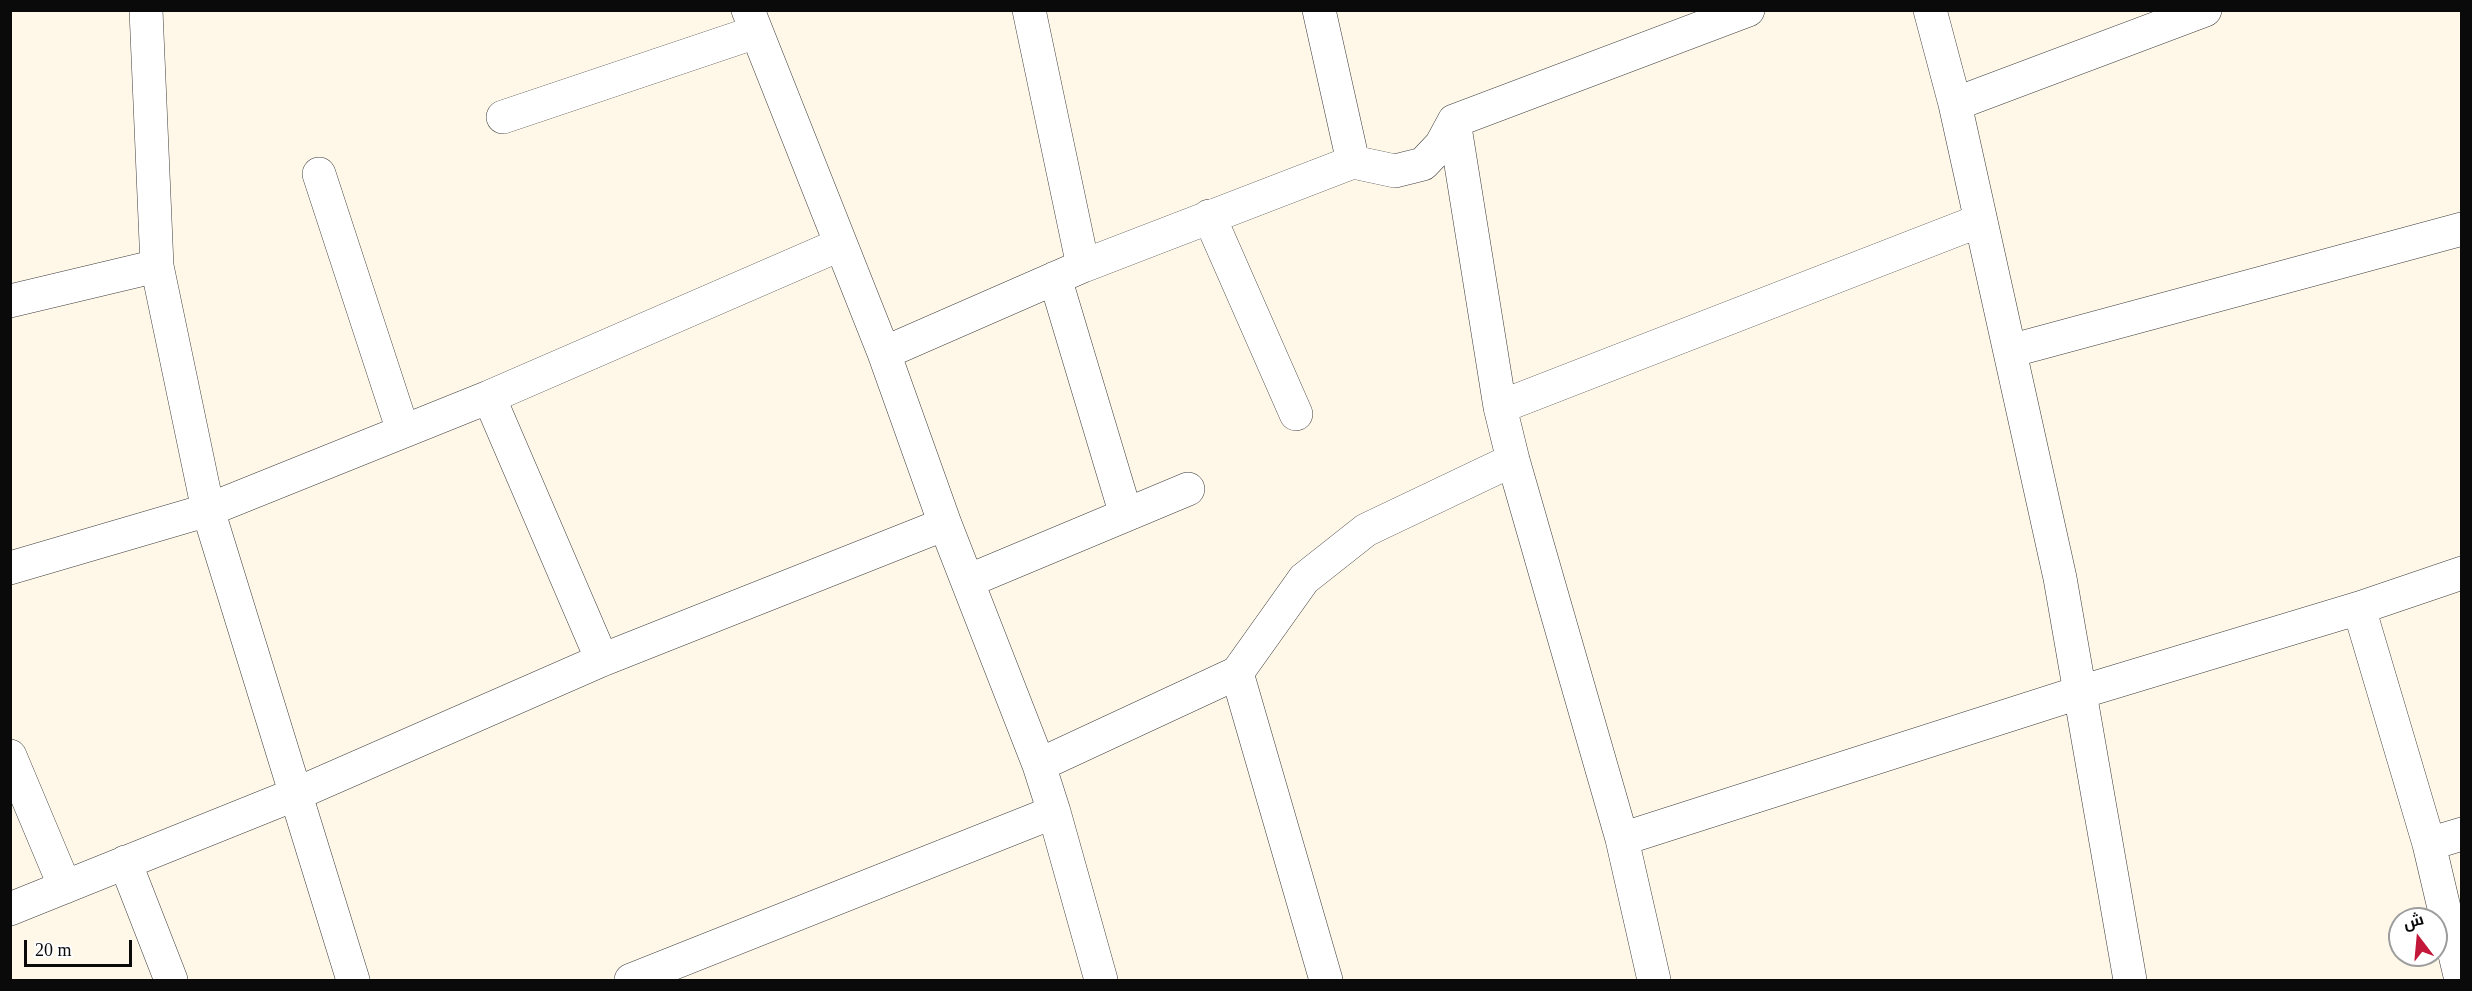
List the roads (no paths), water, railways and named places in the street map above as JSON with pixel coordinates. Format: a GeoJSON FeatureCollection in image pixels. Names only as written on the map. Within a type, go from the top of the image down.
{"type":"FeatureCollection","features":[{"type":"Feature","properties":{"kind":"street"},"geometry":{"type":"LineString","coordinates":[[146,10],[157,266],[208,510],[352,981]]}},
{"type":"Feature","properties":{"kind":"street"},"geometry":{"type":"LineString","coordinates":[[1029,10],[1069,272],[1126,515]]}},
{"type":"Feature","properties":{"kind":"street"},"geometry":{"type":"LineString","coordinates":[[1319,10],[1353,162]]}},
{"type":"Feature","properties":{"kind":"street"},"geometry":{"type":"LineString","coordinates":[[884,353],[1069,272],[1353,162],[1395,171],[1423,164],[1441,145],[1454,121],[1748,10]]}},
{"type":"Feature","properties":{"kind":"street"},"geometry":{"type":"LineString","coordinates":[[1930,10],[1955,104],[2060,578],[2130,981]]}},
{"type":"Feature","properties":{"kind":"street"},"geometry":{"type":"LineString","coordinates":[[1955,104],[2205,10]]}},
{"type":"Feature","properties":{"kind":"street"},"geometry":{"type":"LineString","coordinates":[[503,117],[752,21],[884,353],[945,524],[1039,765],[1101,981]]}},
{"type":"Feature","properties":{"kind":"street"},"geometry":{"type":"LineString","coordinates":[[1454,121],[1500,407],[1513,460],[1622,839],[1654,981]]}},
{"type":"Feature","properties":{"kind":"street"},"geometry":{"type":"LineString","coordinates":[[320,174],[404,431]]}},
{"type":"Feature","properties":{"kind":"street"},"geometry":{"type":"LineString","coordinates":[[1209,216],[1296,414]]}},
{"type":"Feature","properties":{"kind":"street"},"geometry":{"type":"LineString","coordinates":[[1500,407],[1980,221]]}},
{"type":"Feature","properties":{"kind":"street"},"geometry":{"type":"LineString","coordinates":[[2010,351],[2462,229]]}},
{"type":"Feature","properties":{"kind":"street"},"geometry":{"type":"LineString","coordinates":[[10,568],[208,510],[489,397],[840,245]]}},
{"type":"Feature","properties":{"kind":"street"},"geometry":{"type":"LineString","coordinates":[[10,301],[157,266]]}},
{"type":"Feature","properties":{"kind":"street"},"geometry":{"type":"LineString","coordinates":[[489,397],[602,660]]}},
{"type":"Feature","properties":{"kind":"street"},"geometry":{"type":"LineString","coordinates":[[1039,765],[1237,673],[1304,579],[1366,530],[1513,460]]}},
{"type":"Feature","properties":{"kind":"street"},"geometry":{"type":"LineString","coordinates":[[968,581],[1188,489]]}},
{"type":"Feature","properties":{"kind":"street"},"geometry":{"type":"LineString","coordinates":[[10,909],[296,794],[602,660],[945,524]]}},
{"type":"Feature","properties":{"kind":"street"},"geometry":{"type":"LineString","coordinates":[[1622,839],[2080,692],[2358,608],[2462,573]]}},
{"type":"Feature","properties":{"kind":"street"},"geometry":{"type":"LineString","coordinates":[[2358,608],[2428,843],[2461,981]]}},
{"type":"Feature","properties":{"kind":"street"},"geometry":{"type":"LineString","coordinates":[[1237,673],[1326,981]]}},
{"type":"Feature","properties":{"kind":"street"},"geometry":{"type":"LineString","coordinates":[[10,756],[65,887]]}},
{"type":"Feature","properties":{"kind":"street"},"geometry":{"type":"LineString","coordinates":[[631,981],[1054,812]]}},
{"type":"Feature","properties":{"kind":"street"},"geometry":{"type":"LineString","coordinates":[[2428,843],[2462,834]]}},
{"type":"Feature","properties":{"kind":"street"},"geometry":{"type":"LineString","coordinates":[[125,862],[171,981]]}}]}
